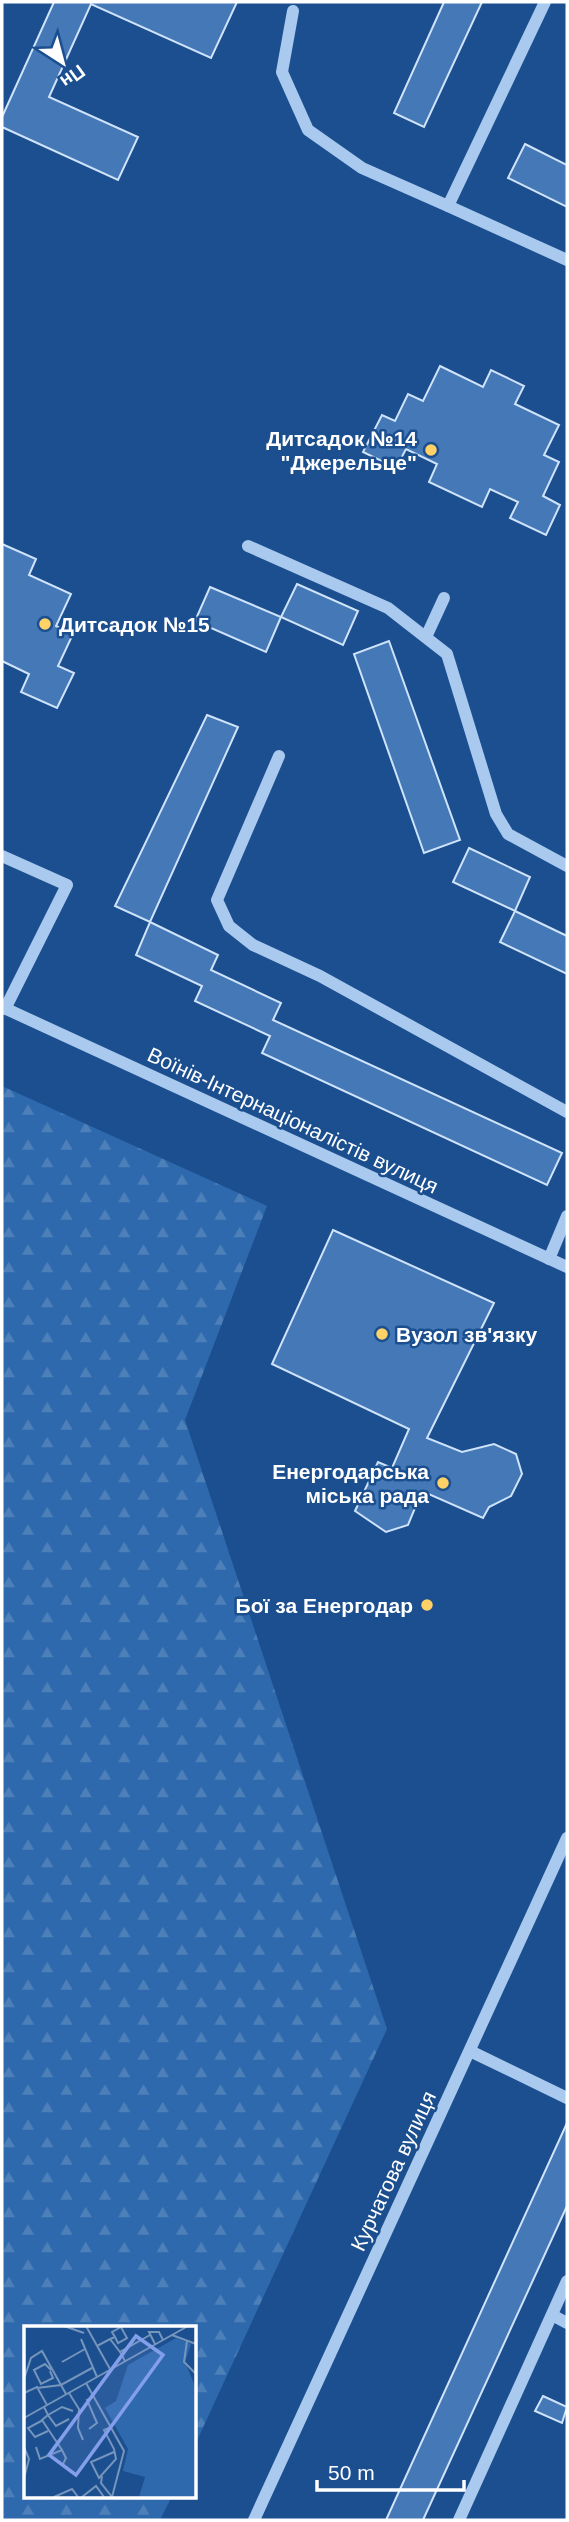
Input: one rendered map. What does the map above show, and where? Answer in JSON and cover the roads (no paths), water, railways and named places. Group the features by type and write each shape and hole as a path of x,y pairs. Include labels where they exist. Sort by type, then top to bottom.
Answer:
{"street":[{"path":"448,206 545,2"},
{"path":"293,11 282,72 308,130 362,168 567,260"},
{"path":"248,545 388,608 447,654 496,814 508,834 567,866"},
{"path":"426,637 444,598"},
{"path":"279,757 217,900 229,926 253,945 320,976 567,1112"},
{"path":"2,856 67,885 4,1008"},
{"name":"Воїнів-Інтернаціоналістів вулиця","path":"4,1008 567,1267"},
{"path":"549,1259 567,1216"},
{"name":"Курчатова вулиця","path":"254,2520 567,1838"},
{"path":"470,2051 567,2098"},
{"path":"459,2520 567,2281"},
{"path":"552,2315 567,2323"}],"place":[{"name":"Дитсадок №14 \"Джерельце\"","path":"431,450"},
{"name":"Дитсадок №15","path":"45,624"},
{"name":"Вузол зв'язку","path":"382,1334"},
{"name":"Енергодарська міська рада","path":"443,1483"},
{"name":"Бої за Енергодар","path":"427,1605"}]}
